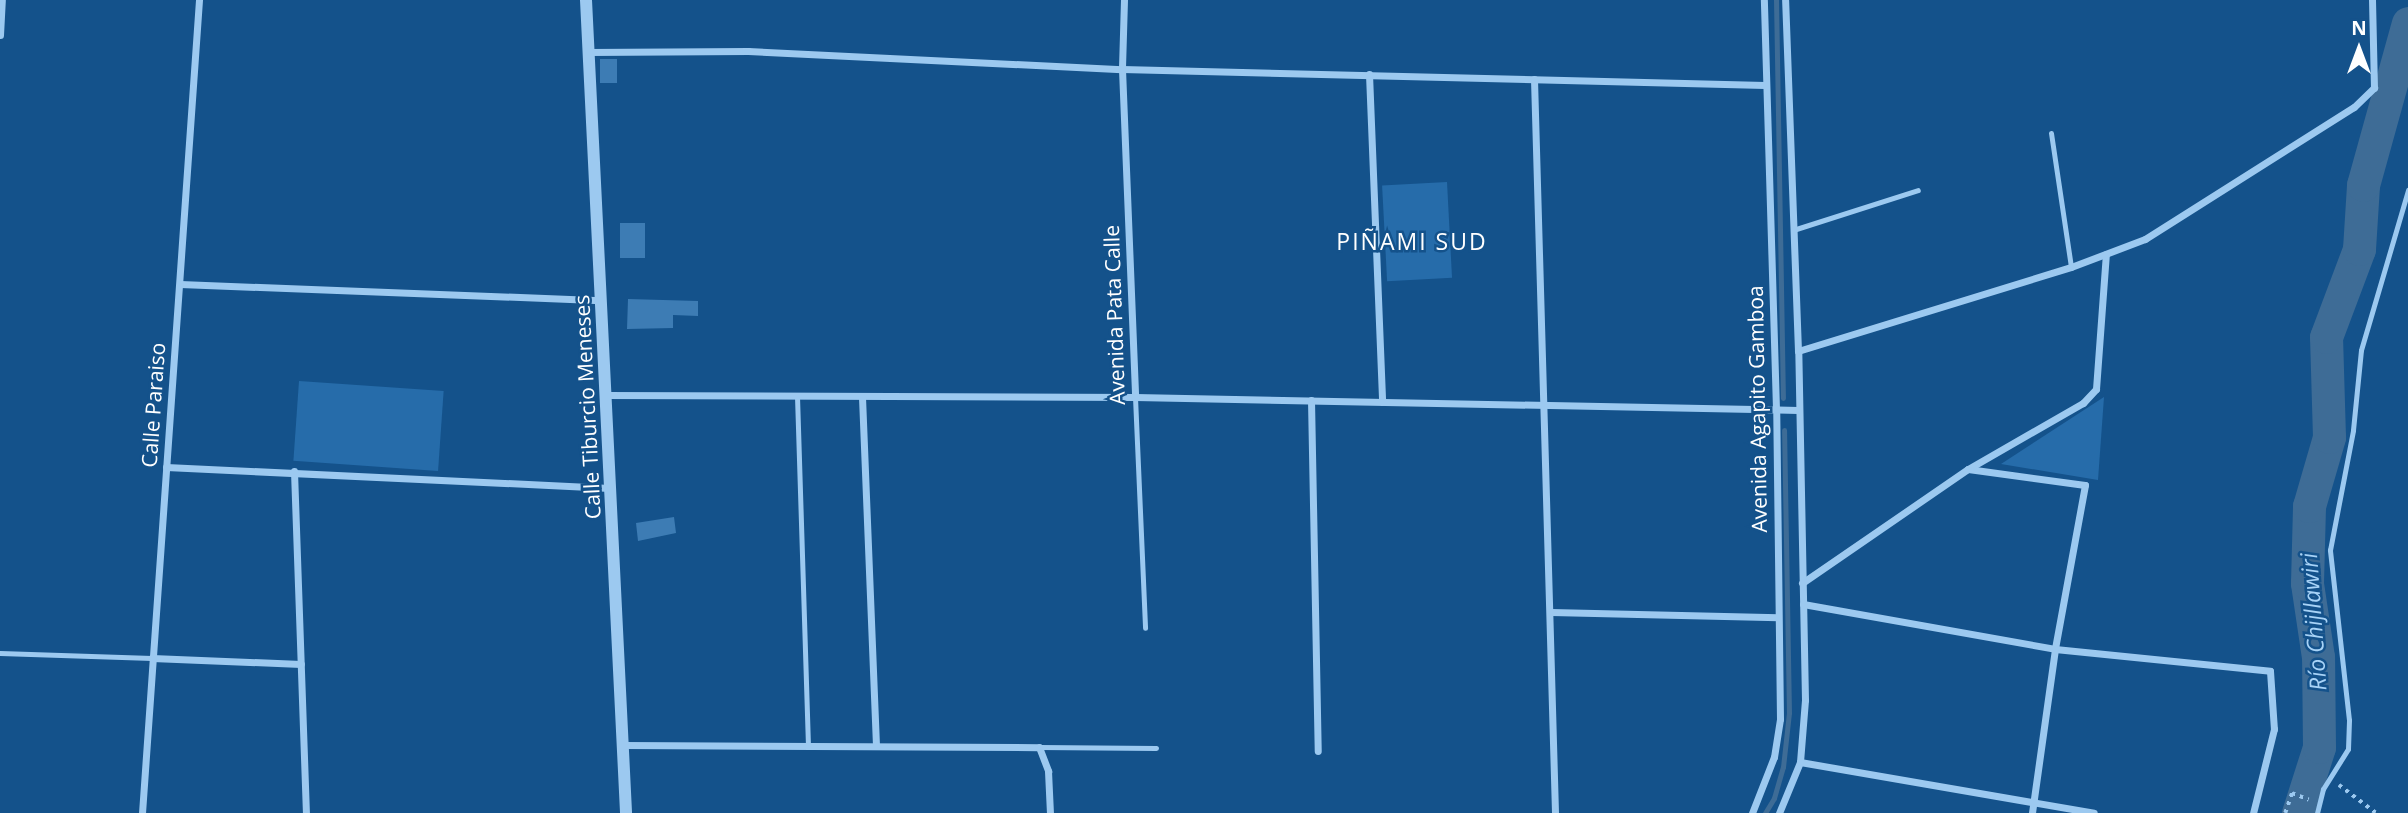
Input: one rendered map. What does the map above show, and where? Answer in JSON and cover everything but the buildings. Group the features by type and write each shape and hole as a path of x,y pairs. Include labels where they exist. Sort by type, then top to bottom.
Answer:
{"street":[{"path":"0,35 2,0"},
{"name":"Calle Paraiso","path":"142,813 199,0"},
{"name":"Calle Tiburcio Meneses","path":"586,0 626,813"},
{"name":"Avenida Pata Calle","path":"1124,0 1122,69 1135,397"},
{"name":"Avenida Agapito Gamboa","path":"1752,813 1774,757 1780,719 1776,409 1764,0"},
{"name":"Avenida Agapito Gamboa","path":"1779,813 1800,762 1805,700 1785,0"},
{"path":"1797,351 2071,267 2145,239 2354,107 2374,88 2372,0"},
{"path":"588,52 748,51 1122,69 1765,85"},
{"path":"1369,74 1382,402"},
{"path":"1534,79 1552,612 1555,813"},
{"path":"1802,583 1968,469 2083,403 2096,389 2106,254"},
{"path":"180,284 601,300"},
{"path":"605,395 1135,397 1798,410"},
{"path":"862,397 876,746"},
{"path":"1311,400 1318,751"},
{"path":"166,467 610,488"},
{"path":"1968,469 2085,485 2055,649 2032,813"},
{"path":"294,471 306,813"},
{"path":"1803,604 2055,649 2270,671 2274,729 2253,813"},
{"path":"1552,612 1778,617"},
{"path":"152,658 301,664"},
{"path":"623,745 1039,747 1048,771 1050,813"},
{"path":"1800,762 2094,813"}],"lane":[{"path":"2051,133 2071,267"},
{"path":"1793,230 1918,190"},
{"path":"2317,813 2323,789 2332,779 2348,749 2349,720 2330,550 2353,430 2361,350 2408,190"},
{"path":"797,396 808,746"},
{"name":"Avenida Pata Calle","path":"1135,397 1145,628"},
{"path":"0,653 152,658"},
{"path":"1039,747 1156,748"}],"path":[{"path":"2332,779 2376,813"},
{"path":"2285,813 2292,793 2318,803"}],"shaded area":[{"path":"1447,182 1452,278 1387,281 1382,185"},
{"path":"299,381 444,391 438,471 293,461"},
{"path":"2104,397 2098,480 2001,464"}],"waterway":[{"path":"1776,0 1783,398"},
{"name":"Río Chijllawiri","path":"2298,813 2319,747 2318,657 2307,583 2309,506 2329,437 2326,337 2359,249 2363,185 2408,23"},
{"path":"1765,813 1774,798 1783,767 1789,713 1784,430"}],"district":[{"name":"PIÑAMI SUD","path":"1412,241"}]}
